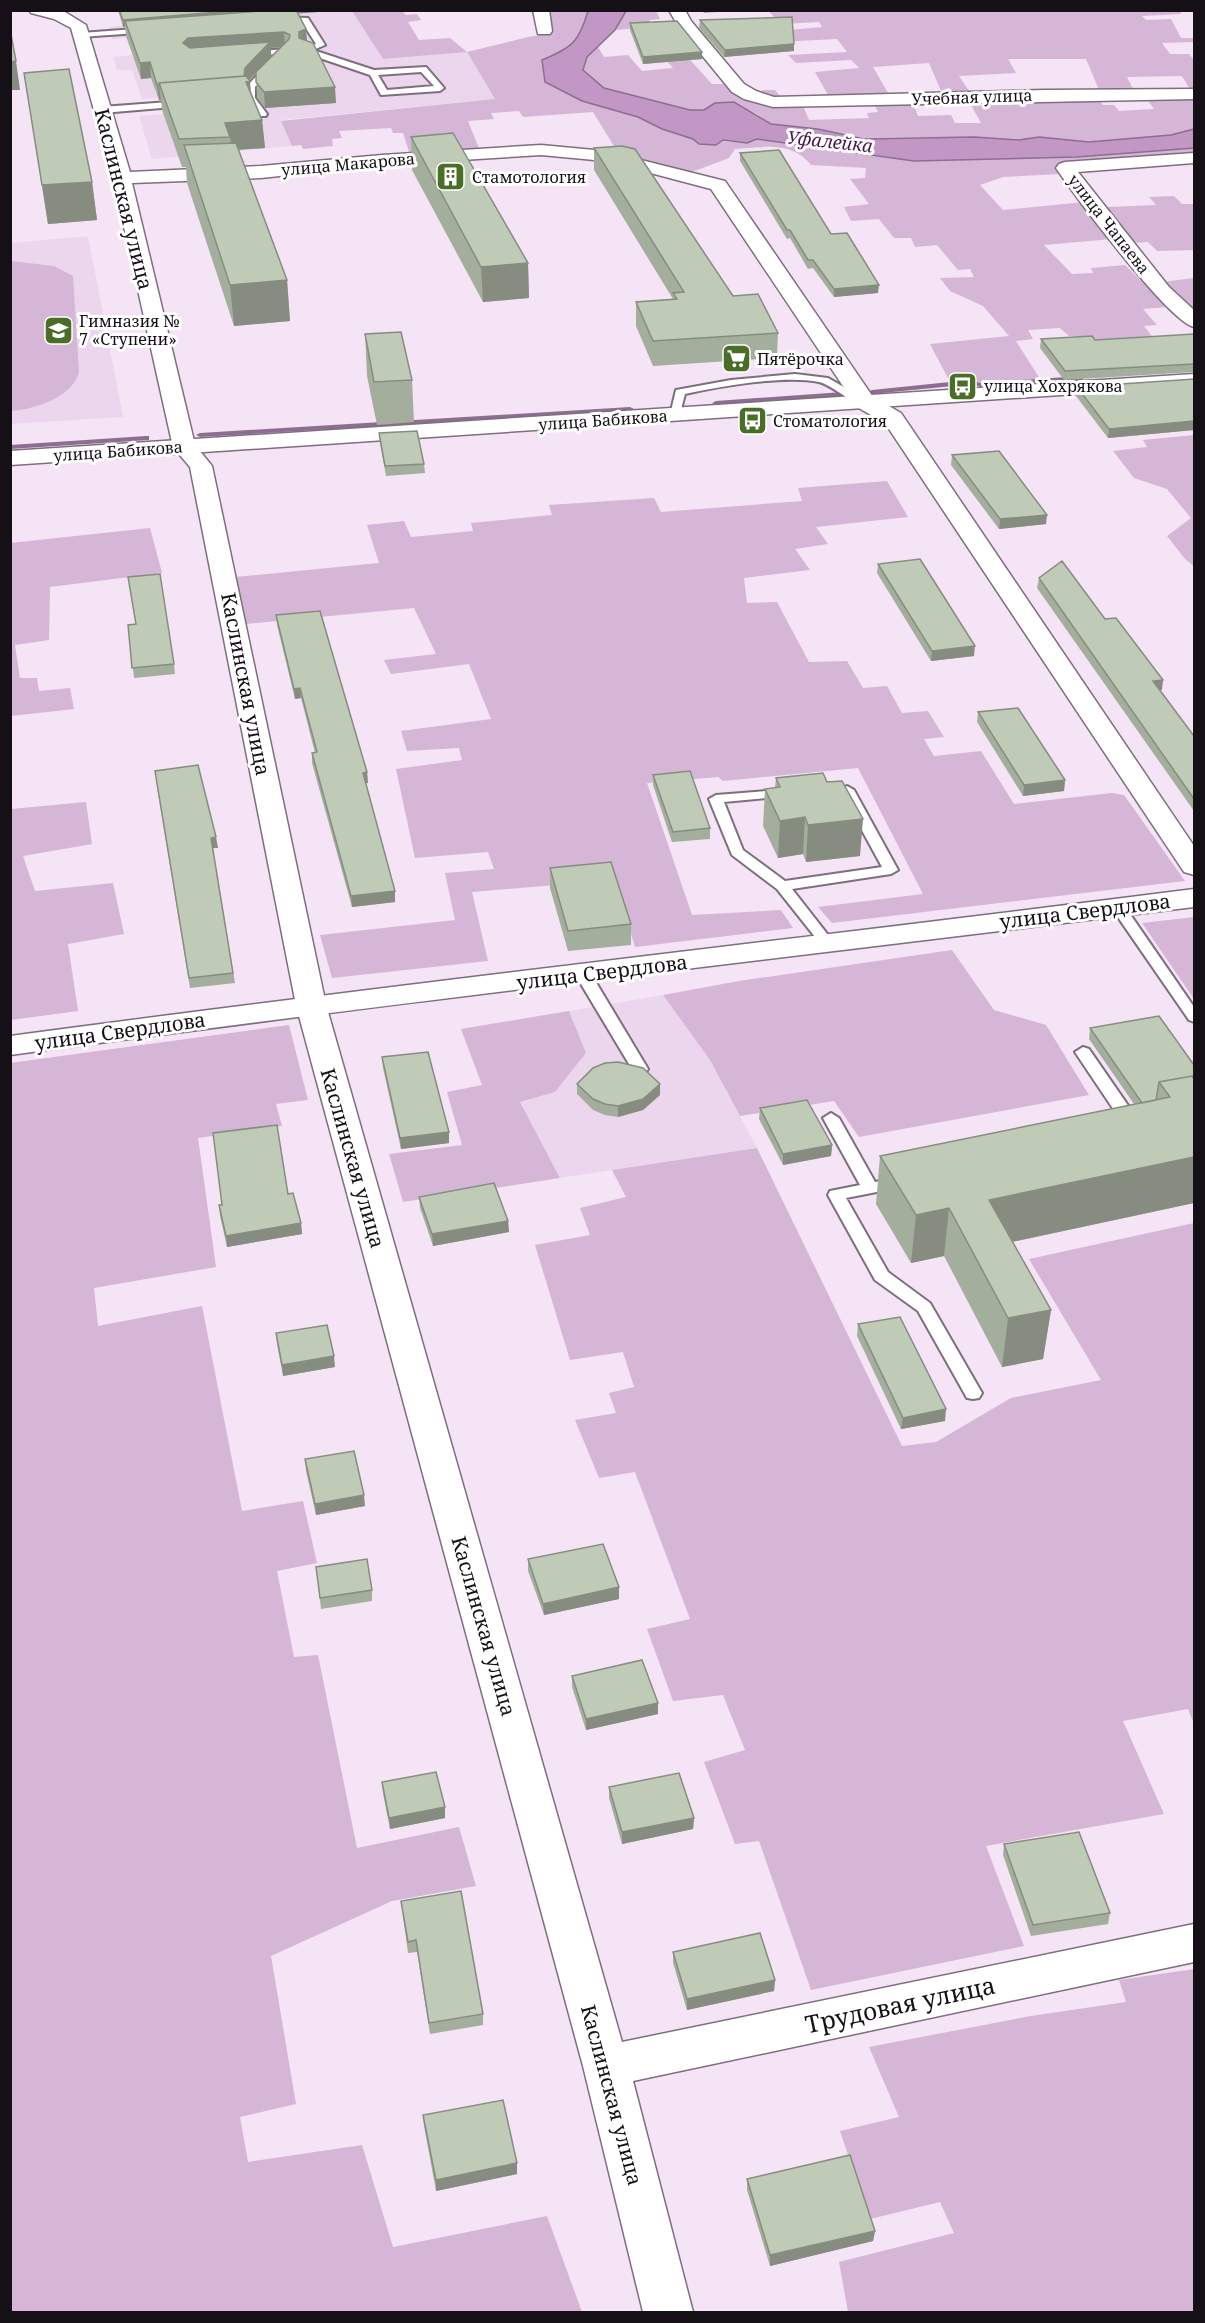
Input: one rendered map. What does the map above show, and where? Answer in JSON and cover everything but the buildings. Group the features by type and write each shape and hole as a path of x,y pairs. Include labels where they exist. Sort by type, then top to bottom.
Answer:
{"street":[{"path":"37,10 60,13 78,25 81,35"},
{"path":"541,10 544,31"},
{"name":"Учебная улица","path":"677,10 684,23 738,88 750,95 773,102 1045,95 1194,94"},
{"name":"Каслинская улица","path":"81,35 122,178 184,447 201,466 311,1005 606,2066 668,2313"},
{"name":"улица Макарова","path":"122,178 261,172 382,160 541,150 605,156 718,185 865,402"},
{"name":"улица Чапаева","path":"1194,158 1065,168 1162,291 1194,321"},
{"name":"улица Бабикова","path":"10,458 1194,380"},
{"path":"865,402 892,418 1194,866"},
{"name":"улица Свердлова","path":"10,1046 311,1005 583,974 1194,897"},
{"name":"Трудовая улица","path":"606,2066 1194,1943"}],"lane":[{"path":"238,55 305,50 321,45 305,20 272,20"},
{"path":"81,35 157,29"},
{"path":"305,50 373,73 423,69 440,88 384,93 373,73"},
{"path":"263,114 251,98 251,87 285,51"},
{"path":"229,100 251,98"},
{"path":"102,110 195,103"},
{"path":"782,886 891,870 845,787 834,788"},
{"path":"798,791 716,799 737,852 782,886 828,944"},
{"path":"1118,907 1194,1017"},
{"path":"583,974 640,1069"},
{"path":"1083,1052 1128,1131 1153,1121"},
{"path":"831,1118 870,1188"},
{"path":"916,1179 836,1195 881,1276 924,1307 973,1393"}],"shaded area":[{"path":"588,10 573,42 543,60 582,101 638,117 662,129 693,139 747,143 757,139 914,161 1077,157 1194,148 1194,155 1055,166 1061,174 1003,177 980,185 1003,210 1085,202 1112,239 1044,245 1072,274 1093,273 1091,268 1125,265 1167,307 1143,309 1157,325 1144,326 1154,339 1117,374 1090,336 1069,336 1060,328 1028,330 1033,339 1016,341 1040,379 981,383 968,379 949,380 930,344 1009,336 983,306 950,291 940,278 974,277 970,269 958,270 937,245 915,247 911,238 894,238 879,219 851,221 844,207 869,204 850,179 865,178 866,168 811,165 795,152 766,147 735,149 729,158 689,173 620,156 593,112 523,117 519,111 491,113 494,119 468,121 480,151 410,155 403,133 393,133 391,128 339,131 342,138 332,139 333,146 303,149 301,145 292,146 281,121 495,99 467,52 551,33 548,11"},
{"path":"121,11 352,11 383,59 467,52 495,99 281,120 292,146 152,159 139,116 163,114 160,98 142,99 132,70 117,70 114,57 133,55 127,38 112,39 109,27 126,25"},
{"path":"352,11 402,11 406,15 417,14 421,20 408,22 419,40 450,38 467,52 383,59"},
{"path":"626,11 656,11 660,19 649,20 654,27 615,30"},
{"path":"768,11 1180,11 1181,14 1142,16 1146,20 1171,19 1181,38 1194,38 1194,42 1162,43 1170,54 1189,54 1194,60 1194,91 1191,91 1182,76 1127,77 1134,91 1099,90 1086,59 1008,59 1016,73 959,76 971,94 914,96 912,92 941,91 929,63 873,67 888,93 897,93 898,96 765,98 762,90 775,90 781,97 828,95 815,72 859,68 851,60 796,63 788,55 847,52 837,39 776,42 766,32 822,27 819,22 782,24"},
{"path":"598,47 604,57 628,55 642,71 673,68 659,53 682,51 712,84 727,84 803,106 809,120 869,118 867,113 878,112 874,104 913,104 918,116 951,115 955,123 981,123 970,103 1099,100 1103,105 1114,105 1119,111 1154,109 1146,98 1194,98 1194,129 1171,135 1089,142 1039,137 1019,140 974,137 862,138 818,129 771,124 755,113 715,103 704,110 690,110 604,88 583,70 587,57"},
{"path":"1174,196 1182,204 1194,204 1194,250 1157,251 1148,242 1132,243 1107,207 1156,205 1149,197"},
{"name":"Гимназия № 7 «Ступени»","path":"88,236 123,417 11,424 11,243"},
{"path":"11,261 54,266 73,276 79,373 75,382 68,389 51,401 31,408 11,411"},
{"path":"1194,278 1194,312 1162,282"},
{"path":"1194,435 1194,566 1185,559 1167,536 1191,518 1167,489 1134,478 1113,451 1147,447 1143,440"},
{"path":"887,481 908,517 816,527 828,544 795,549 810,570 744,578 747,603 777,602 809,662 847,661 863,688 887,686 902,713 928,711 944,737 924,739 934,756 981,751 1014,804 1112,793 1124,795 1185,881 832,923 818,907 923,894 858,768 723,781 718,777 647,783 692,915 781,910 793,928 635,947 615,880 472,892 488,961 332,978 320,935 455,920 445,873 494,869 488,852 415,858 396,769 462,760 459,748 407,751 401,731 491,719 469,664 391,674 384,660 436,654 414,608 246,624 235,577 379,563 367,525 404,521 411,537 473,531 471,523 552,515 549,505 654,498 661,512 802,501 798,488"},
{"path":"150,528 162,573 50,587 49,640 15,645 20,678 37,678 39,691 70,688 74,709 11,716 10,543"},
{"path":"86,802 92,844 23,856 35,891 113,883 124,934 68,944 78,1011 11,1020 11,809"},
{"path":"1194,917 1194,999 1142,923"},
{"path":"952,950 994,1010 1046,1025 1089,1095 859,1137 834,1101 740,1116 710,1060 663,995 739,981"},
{"path":"663,995 710,1060 757,1148 560,1178 520,1102 555,1092 586,1053 569,1011"},
{"path":"569,1011 586,1053 555,1092 520,1102 560,1178 403,1202 389,1154 462,1145 447,1092 482,1085 461,1029"},
{"path":"289,1025 308,1100 276,1104 282,1126 198,1138 216,1267 94,1288 98,1326 202,1306 242,1511 303,1501 317,1563 277,1571 294,1657 318,1655 357,1848 459,1827 476,1886 392,1901 271,1956 296,2104 240,2117 248,2162 362,2145 393,2247 547,2216 582,2312 11,2312 10,1063"},
{"path":"757,1148 902,1446 936,1442 1011,1398 1101,1380 1029,1259 1194,1223 1194,1724 1188,1709 1123,1721 1164,1814 986,1846 1024,1946 811,1990 759,1841 735,1844 704,1762 745,1750 723,1695 673,1701 647,1629 690,1619 635,1472 599,1478 575,1420 616,1413 609,1393 634,1387 623,1352 570,1360 535,1245 590,1235 580,1208 626,1197 612,1170"},
{"path":"1194,1969 1194,2312 848,2312 839,2262 954,2233 940,2202 870,2219 840,2131 899,2117 869,2047 1031,2016 1126,2002 1119,1980"}],"water":[{"name":"Уфалейка","path":"588,11 626,11 615,30 587,57 583,70 604,88 690,110 704,110 715,103 734,102 771,124 818,129 864,139 974,137 1019,140 1039,137 1089,142 1171,135 1194,129 1194,148 1077,157 914,161 757,139 747,143 723,140 716,145 699,144 693,139 662,129 638,117 582,101 545,82 542,60 561,52 573,43"}],"waterway":[{"path":"970,383 982,385 1080,378"},
{"path":"872,392 950,384"},
{"path":"716,403 843,394"},
{"path":"200,435 630,409"},
{"path":"10,447 146,438"}],"place":[{"name":"Стамотология","path":"451,177"},
{"name":"Гимназия № 7 «Ступени»","path":"58,330"},
{"name":"Пятёрочка","path":"736,359"},
{"name":"улица Хохрякова","path":"963,386"},
{"name":"Стоматология","path":"752,421"}]}
